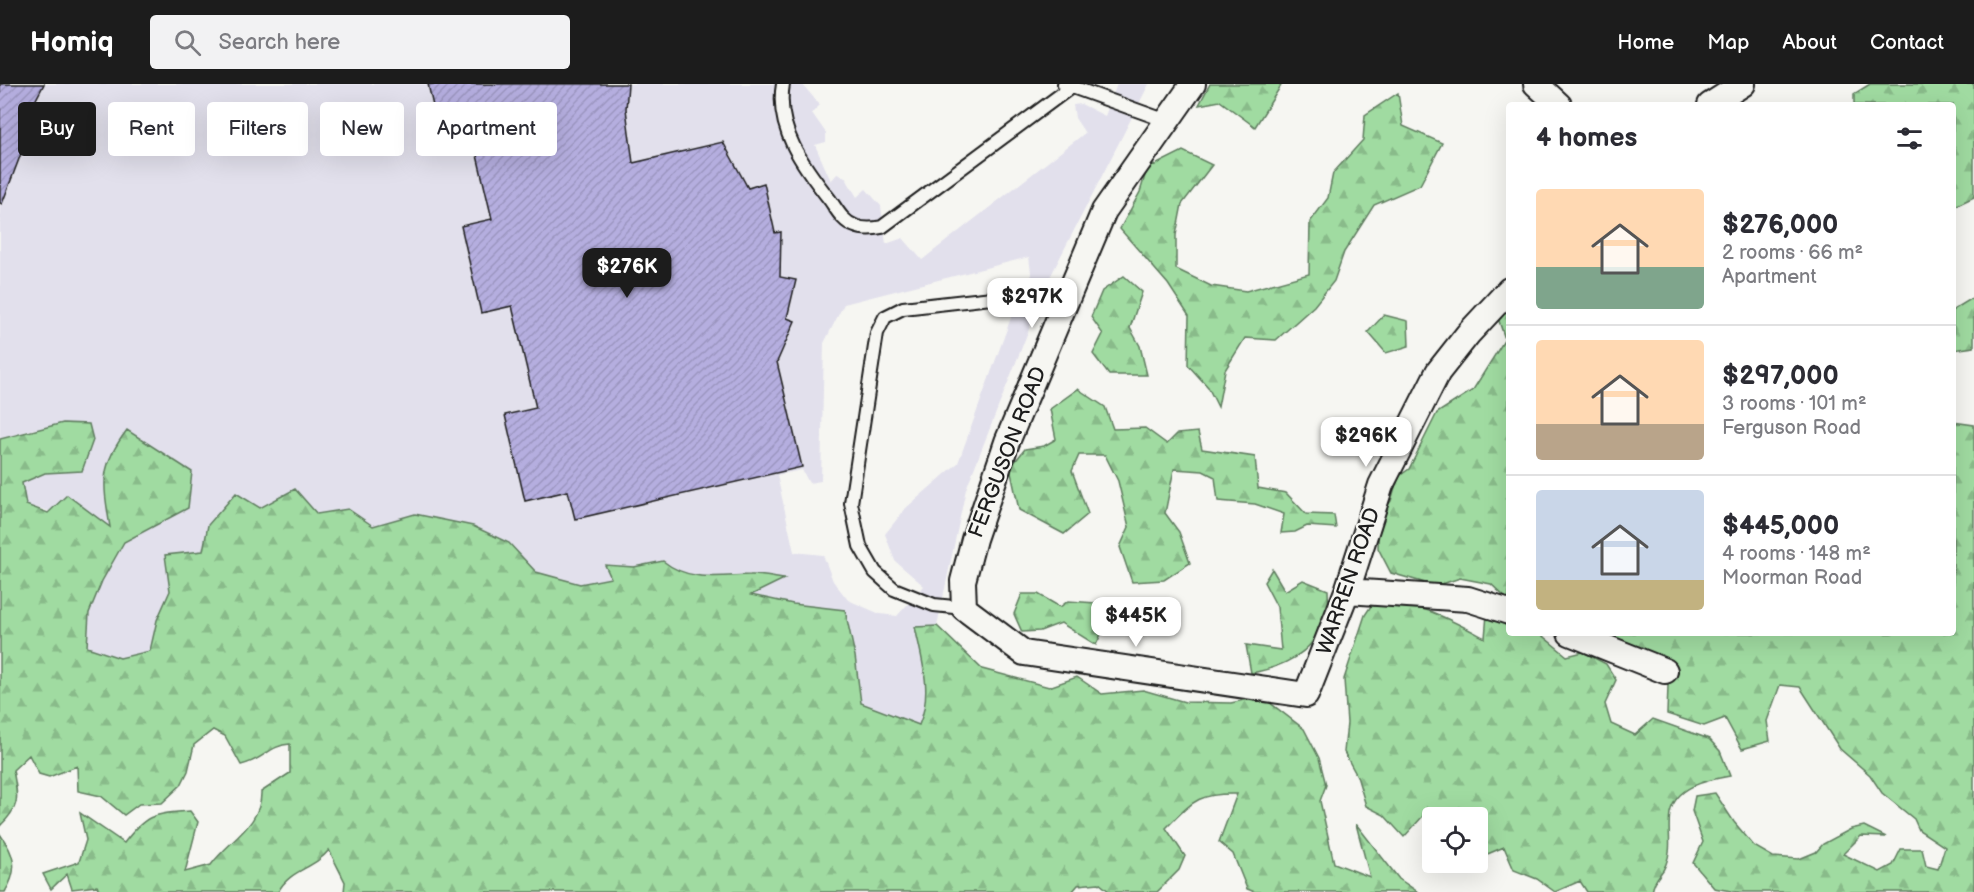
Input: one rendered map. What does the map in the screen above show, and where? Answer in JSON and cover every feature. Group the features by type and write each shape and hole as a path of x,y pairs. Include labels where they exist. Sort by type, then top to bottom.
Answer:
{"street":[{"name":"FERGUSON ROAD","path":"964,608 963,581 974,539 1007,442 1104,212 1193,84"},
{"path":"1536,84 1557,102"},
{"path":"1715,102 1743,84"},
{"name":"WARREN ROAD","path":"964,608 1024,653 1306,695 1347,591 1381,484 1438,372 1468,334 1506,293"},
{"path":"1347,591 1468,598 1506,611"},
{"path":"1578,636 1665,671"}],"lane":[{"path":"783,84 782,105 789,136 807,171 845,221 870,229 882,227 1067,85 1167,121"},
{"path":"964,608 934,605 894,589 875,572 860,546 851,503 877,333 885,317 903,308 1071,289"}],"shaded area":[{"path":"0,84 802,84 820,105 812,113 826,133 826,142 815,145 831,181 837,174 845,177 857,197 866,189 881,206 886,244 903,238 922,260 1085,133 1075,118 1073,105 1081,104 1105,116 1117,84 1149,84 1048,281 966,489 937,626 915,628 924,667 927,702 919,725 861,703 855,656 793,604 750,594 782,580 753,574 709,578 675,571 663,561 634,567 606,566 611,578 580,584 536,572 509,543 415,514 373,526 348,509 317,514 260,508 208,525 203,551 166,555 170,591 157,620 150,651 120,658 87,647 89,613 102,581 124,542 188,508 192,472 168,459 110,527 26,505 22,483 45,473 82,471 35,429 0,439","holes":["1029,257 1036,311 1024,303 1012,315 958,463 906,508 885,534 895,561 924,586 897,616 880,614 848,600 833,581 823,555 794,552 777,475 802,470 809,483 821,481 824,343 844,304"]}],"green space":[{"path":"1210,84 1282,84 1255,127 1220,101 1199,105"},
{"path":"1870,84 1974,84 1974,197 1956,206 1956,102 1854,102 1854,94"},
{"path":"1398,93 1403,126 1442,143 1420,185 1374,205 1344,252 1334,281 1314,306 1276,340 1245,338 1225,370 1218,407 1208,387 1188,365 1189,316 1168,284 1120,229 1140,192 1147,169 1183,151 1212,165 1182,204 1176,235 1176,269 1211,286 1246,291 1309,274 1310,222 1328,198 1333,173 1363,140 1365,115"},
{"path":"1124,276 1142,292 1130,328 1140,346 1147,375 1109,375 1093,354 1103,334 1091,317 1102,291"},
{"path":"1490,294 1506,299 1506,598 1491,584 1460,578 1436,586 1391,573 1378,548 1379,516 1391,501 1398,477 1409,469 1437,413 1473,390 1505,339"},
{"path":"1974,297 1974,347 1956,350 1956,308"},
{"path":"1384,315 1408,321 1409,346 1386,353 1368,332"},
{"path":"1078,389 1105,407 1113,429 1145,428 1167,444 1177,434 1198,432 1202,449 1255,457 1258,488 1286,493 1306,514 1334,515 1336,528 1307,526 1295,532 1281,533 1284,514 1255,504 1218,501 1215,477 1203,471 1174,469 1165,513 1179,532 1190,563 1164,580 1132,582 1120,547 1129,527 1118,481 1105,455 1079,455 1072,471 1088,514 1064,534 1019,510 1010,468 1025,449 1044,446 1056,439 1050,409"},
{"path":"1956,422 1974,425 1974,892 1737,892 1714,888 1693,863 1703,842 1692,811 1695,796 1715,793 1734,822 1754,846 1773,857 1799,859 1816,852 1823,844 1851,829 1864,826 1886,837 1861,836 1843,854 1880,872 1893,865 1901,849 1922,849 1926,866 1938,869 1945,847 1919,830 1914,819 1882,793 1870,775 1840,749 1800,687 1780,685 1767,721 1770,741 1742,749 1725,718 1704,726 1667,714 1668,686 1663,663 1597,636 1956,636"},
{"path":"63,423 89,424 93,440 82,471 45,473 22,483 26,505 48,513 67,495 110,527 105,476 107,465 127,430 192,472 188,508 124,542 102,581 89,613 87,647 120,658 150,651 157,620 170,591 165,555 203,551 208,525 236,493 260,508 295,489 317,514 348,509 373,526 415,514 473,526 509,543 536,572 580,584 611,578 605,565 634,567 663,561 673,568 694,575 715,577 754,575 784,579 751,595 793,604 845,610 855,656 861,703 919,725 926,689 915,627 937,626 982,669 1049,687 1077,677 1102,694 1143,690 1185,702 1231,703 1261,696 1304,729 1319,758 1326,785 1320,801 1334,863 1370,877 1356,824 1399,879 1418,892 1255,892 1247,889 1233,854 1219,842 1237,794 1213,795 1197,800 1166,828 1185,856 1179,870 1157,892 1110,892 1099,883 1078,885 1072,892 344,892 345,882 329,850 316,862 295,874 283,884 278,892 100,892 97,886 72,889 67,874 51,889 43,874 79,862 86,840 80,813 124,843 145,820 168,813 190,811 198,822 185,872 211,865 250,823 260,804 261,792 290,773 290,744 277,747 241,765 225,736 213,730 194,745 188,771 181,785 162,803 139,804 124,815 101,796 78,791 77,766 49,777 39,774 29,755 13,770 17,795 15,807 0,826 0,439"},
{"path":"1272,569 1285,591 1303,580 1328,590 1328,615 1314,640 1297,656 1275,667 1251,673 1246,645 1281,650 1277,607 1264,582"},
{"path":"1022,594 1038,594 1060,607 1068,601 1096,603 1105,626 1096,645 1061,623 1040,631 1022,632 1014,614"},
{"path":"1375,600 1419,607 1485,638 1487,614 1506,625 1506,636 1543,636 1567,656 1583,652 1606,664 1616,680 1605,704 1611,724 1635,735 1653,719 1709,739 1720,751 1730,776 1702,782 1686,790 1673,804 1669,819 1668,858 1652,892 1587,892 1580,881 1555,892 1537,879 1514,870 1504,847 1488,854 1488,807 1422,807 1422,817 1404,837 1384,815 1366,806 1357,776 1344,752 1347,723 1344,679 1365,615"},
{"path":"0,834 12,856 14,869 5,892 0,892"}],"building":[{"path":"0,84 44,84 35,102 18,102 18,156 20,156 2,204 0,203"},
{"path":"428,84 628,84 626,109 633,163 723,142 748,188 764,183 775,233 781,232 780,277 796,280 787,318 795,321 777,362 802,467 575,519 568,491 525,501 505,415 536,408 512,306 481,313 461,226 492,219 477,156 557,156 557,102 432,102"}]}
